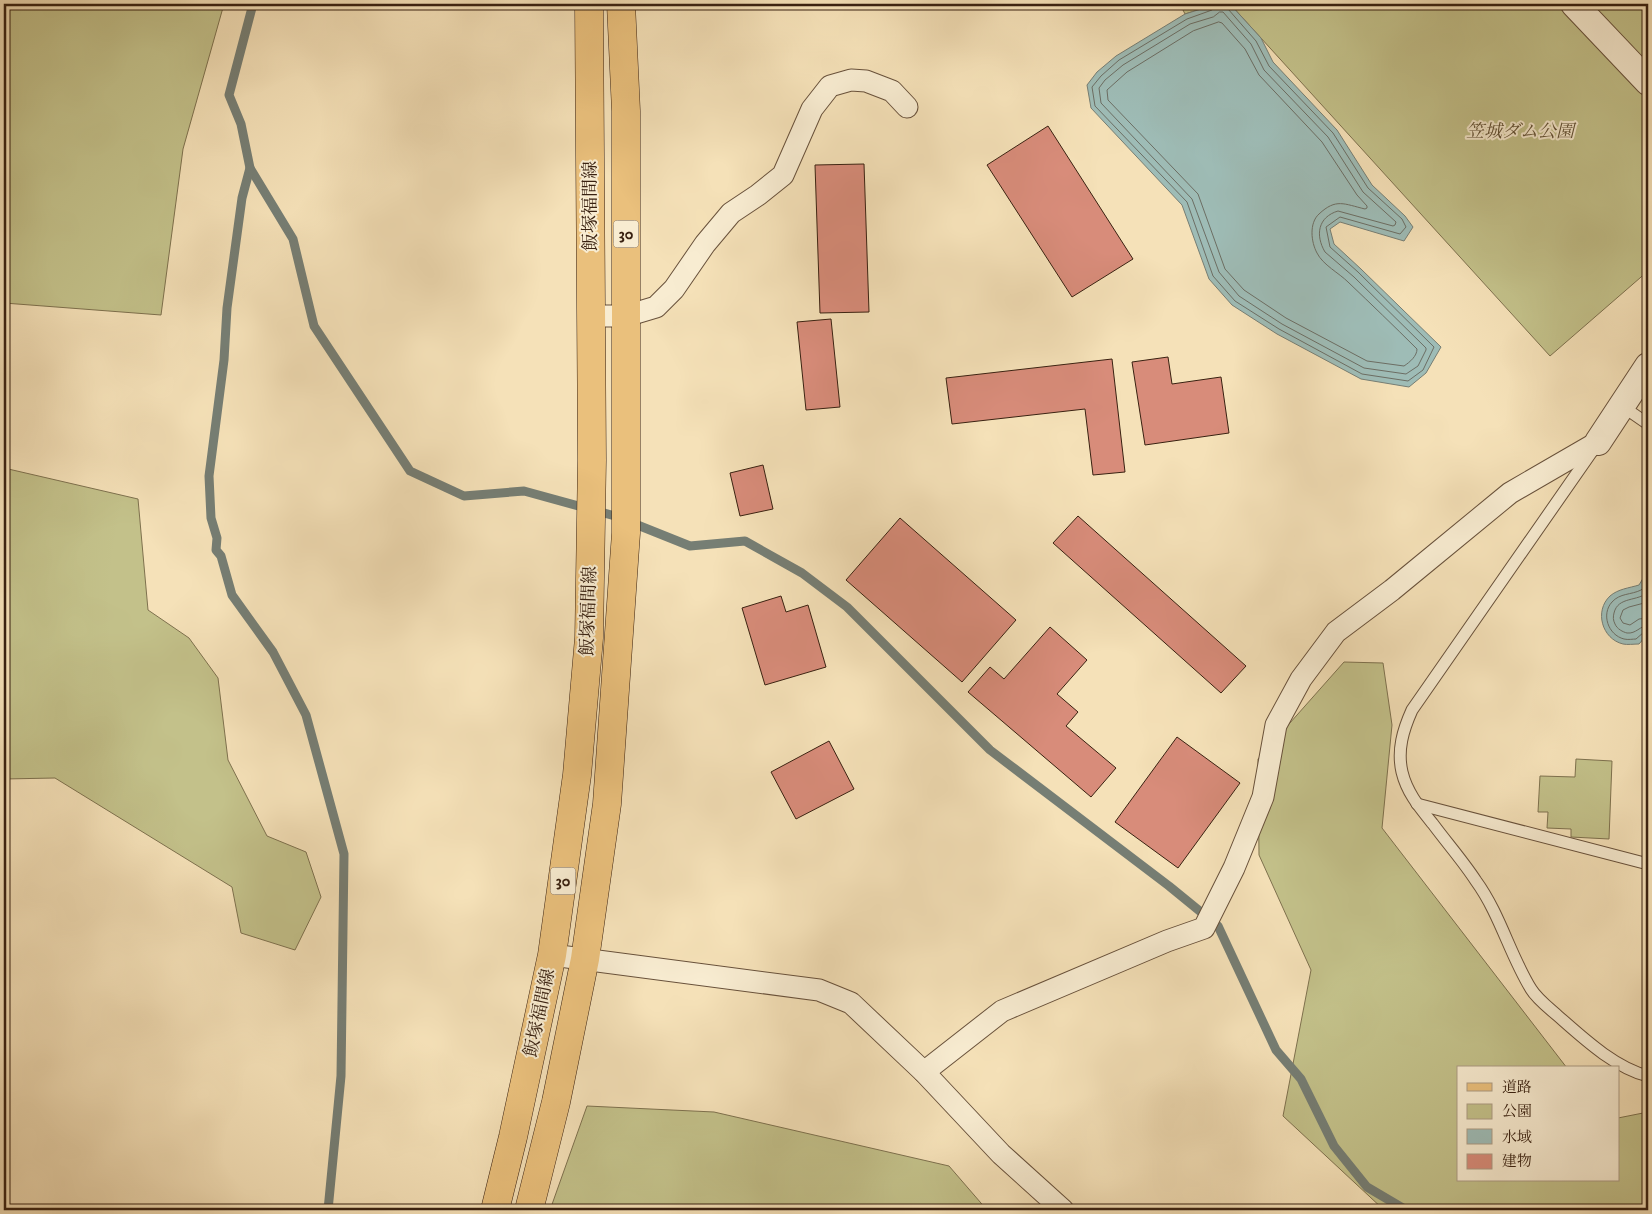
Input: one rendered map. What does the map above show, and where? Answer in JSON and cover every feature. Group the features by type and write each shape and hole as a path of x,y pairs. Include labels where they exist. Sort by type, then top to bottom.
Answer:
{"main road":[{"name":"飯塚福間線","path":"495,1210 513,1137 552,955 577,775 589,638 592,460 590,4"},
{"name":"飯塚福間線","path":"529,1210 556,1102 584,959 607,804 626,533 626,111 621,4"}],"street":[{"path":"1574,4 1648,82"},
{"path":"592,316 626,316 656,307 674,289 705,244 731,213 783,174 812,109 830,86 851,80 866,82 892,91 907,107"},
{"path":"924,1072 1002,1011 1168,941 1204,928 1234,868 1263,797 1276,725 1301,679 1336,632 1392,590 1510,492 1598,442 1648,366"},
{"path":"552,955 819,990 851,1003 924,1072 1001,1154 1062,1210"}],"lane":[{"path":"1622,406 1648,424"},
{"path":"1598,442 1412,710 1403,729 1400,752 1402,772 1411,796 1492,906 1532,991 1582,1037 1639,1074 1648,1076"},
{"path":"1417,804 1648,864"}],"green space":[{"path":"4,4 224,4 183,149 161,315 4,303"},
{"path":"1180,4 1217,4 1185,14"},
{"name":"笠城ダム公園","path":"1230,4 1648,4 1648,271 1550,356"},
{"path":"4,468 138,499 148,610 189,638 218,678 228,760 267,836 306,852 321,897 295,950 241,933 232,887 55,778 4,779"},
{"path":"1344,662 1383,663 1392,725 1382,828 1565,1066 1457,1066 1457,1182 1620,1182 1620,1118 1648,1112 1648,1210 1384,1210 1283,1116 1311,970 1259,855 1258,759"},
{"path":"1576,759 1612,761 1609,839 1571,837 1571,829 1547,828 1548,812 1538,812 1540,776 1575,777"},
{"path":"587,1106 714,1112 949,1166 987,1210 550,1210"}],"water":[{"path":"1217,4 1230,4 1261,38 1273,62 1337,130 1372,185 1405,216 1413,227 1404,241 1340,222 1330,229 1334,244 1441,347 1426,373 1409,387 1361,379 1277,334 1232,305 1209,279 1182,205 1091,108 1087,85 1097,72 1116,56 1185,14"},
{"path":"1648,570 1648,630 1646,636 1639,644 1623,644 1616,641 1605,631 1602,609 1605,602 1616,592 1639,585"}],"building":[{"path":"1048,126 1133,259 1072,297 987,165"},
{"path":"864,164 869,312 820,313 815,165"},
{"path":"831,319 840,407 806,410 797,322"},
{"path":"1168,357 1172,384 1221,377 1229,433 1145,445 1132,362"},
{"path":"1112,359 1125,472 1093,475 1085,409 952,424 946,378"},
{"path":"763,465 773,509 740,516 730,473"},
{"path":"1078,516 1246,666 1221,693 1053,543"},
{"path":"900,518 1016,620 962,682 846,580"},
{"path":"781,596 786,612 808,605 826,667 765,685 742,608"},
{"path":"1050,627 1087,660 1057,694 1078,712 1066,726 1116,768 1091,797 968,692 990,667 1004,679"},
{"path":"1177,737 1240,783 1178,868 1115,822"},
{"path":"829,741 854,789 796,819 771,772"}],"waterway":[{"path":"253,4 229,95 241,124 250,168 293,239 314,326 410,471 464,496 524,491 615,516 690,546 745,541 802,573 847,607 990,750 1169,886 1218,926 1276,1050 1301,1079 1334,1146 1367,1187 1406,1210"},
{"path":"250,168 242,198 227,308 224,360 209,476 211,518 217,538 216,550 221,556 232,595 273,652 306,715 344,854 341,1076 328,1210"}]}
